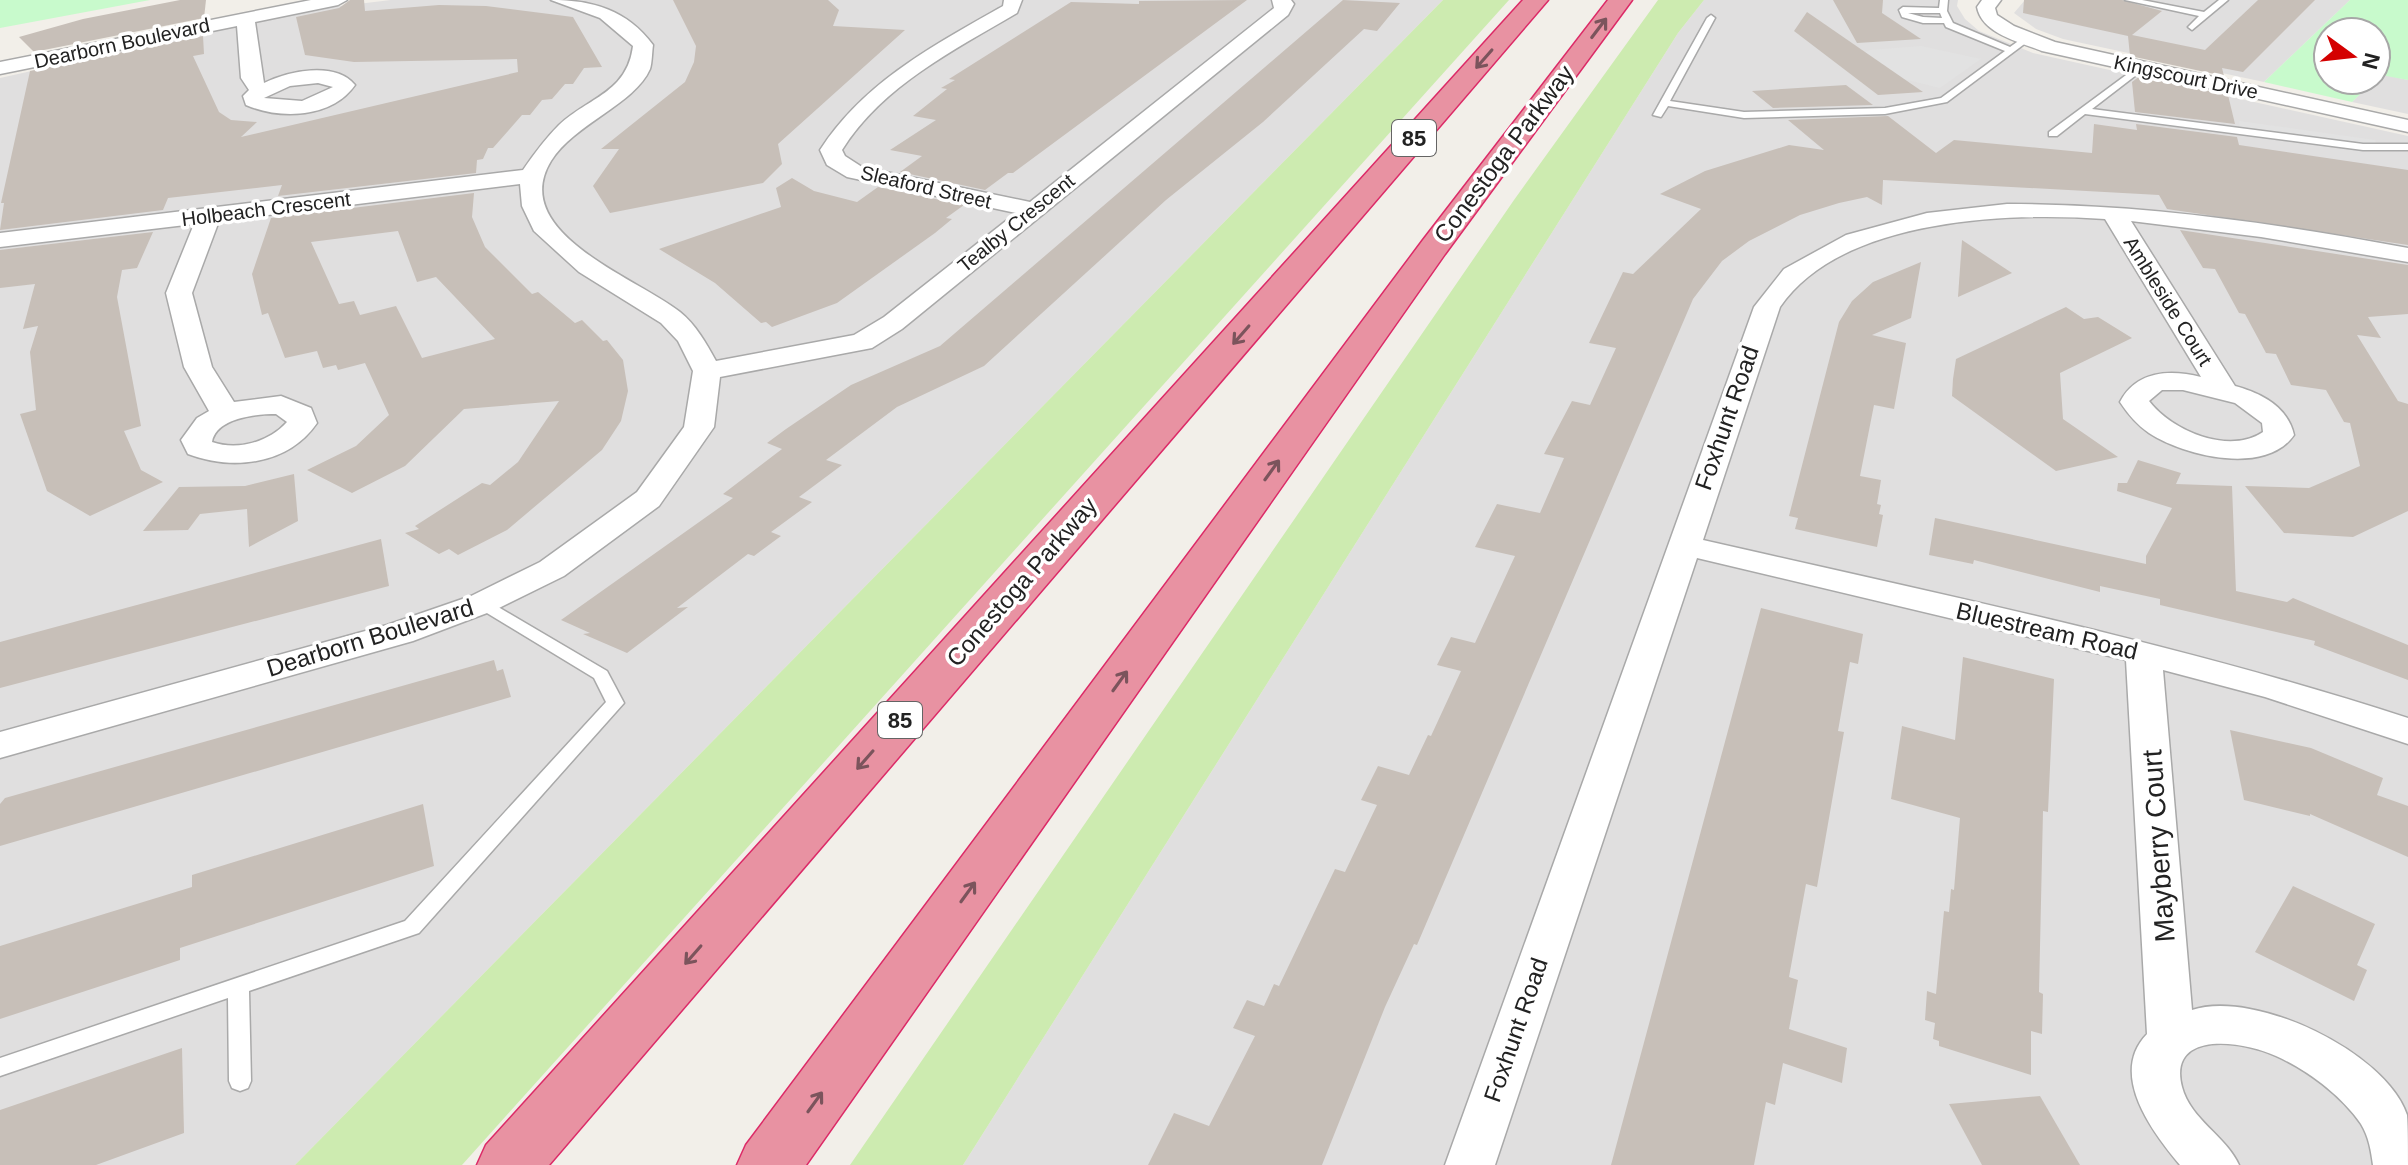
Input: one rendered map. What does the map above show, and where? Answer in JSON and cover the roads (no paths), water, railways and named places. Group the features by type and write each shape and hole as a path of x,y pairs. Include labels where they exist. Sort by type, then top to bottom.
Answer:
{"highway":[{"name":"Conestoga Parkway","path":"509,1165 1536,0"},
{"name":"Conestoga Parkway","path":"769,1165 1424,260 1620,0"}],"street":[{"name":"Dearborn Boulevard","path":"0,68 338,0"},
{"path":"560,0 569,0 603,12 631,29 643,45 640,69 617,94 568,128 545,153 531,176 534,206 543,226 588,267 670,317 690,338 707,371"},
{"name":"Sleaford Street","path":"1013,0 1011,9 906,70 839,134 831,150 835,160 855,172 1031,209"},
{"name":"Tealby Crescent","path":"707,371 862,342 893,323 1031,209 1282,11 1285,4 1281,0"},
{"name":"Kingscourt Drive","path":"1992,0 1986,7 1988,17 2019,45 2141,67 2408,126"},
{"path":"245,17 251,78 259,90"},
{"name":"Holbeach Crescent","path":"0,240 531,176"},
{"name":"Foxhunt Road","path":"1470,1165 1682,545 1767,307 1790,275 1832,249 1874,232 1919,221 2004,212 2114,214 2220,225 2408,255"},
{"name":"Ambleside Court","path":"2114,214 2222,388"},
{"path":"209,216 179,293 198,367 226,414"},
{"name":"Dearborn Boulevard","path":"0,745 400,633 483,603 552,569 648,499 699,427 707,371"},
{"name":"Bluestream Road","path":"1682,545 2144,653 2277,688 2408,731"},
{"name":"Mayberry Court","path":"2144,653 2171,1038 2156,1059 2155,1086 2163,1107 2185,1140 2214,1165"},
{"path":"2171,1038 2202,1026 2238,1026 2277,1035 2333,1065 2366,1094 2387,1122 2398,1154 2398,1165"}],"lane":[{"path":"1944,0 1943,11 1948,21"},
{"path":"2129,0 2205,15"},
{"path":"2192,27 2224,0"},
{"path":"1943,11 1903,10 1905,15 1923,20 1948,21 1978,40 2019,45"},
{"path":"1658,115 1711,18"},
{"path":"1664,103 1744,115 1885,111 1944,100 2019,45"},
{"path":"2053,134 2141,67"},
{"path":"2085,111 2363,147 2408,147"},
{"path":"0,1067 412,927 615,703 601,675 483,603"},
{"path":"238,986 240,1081"}]}
